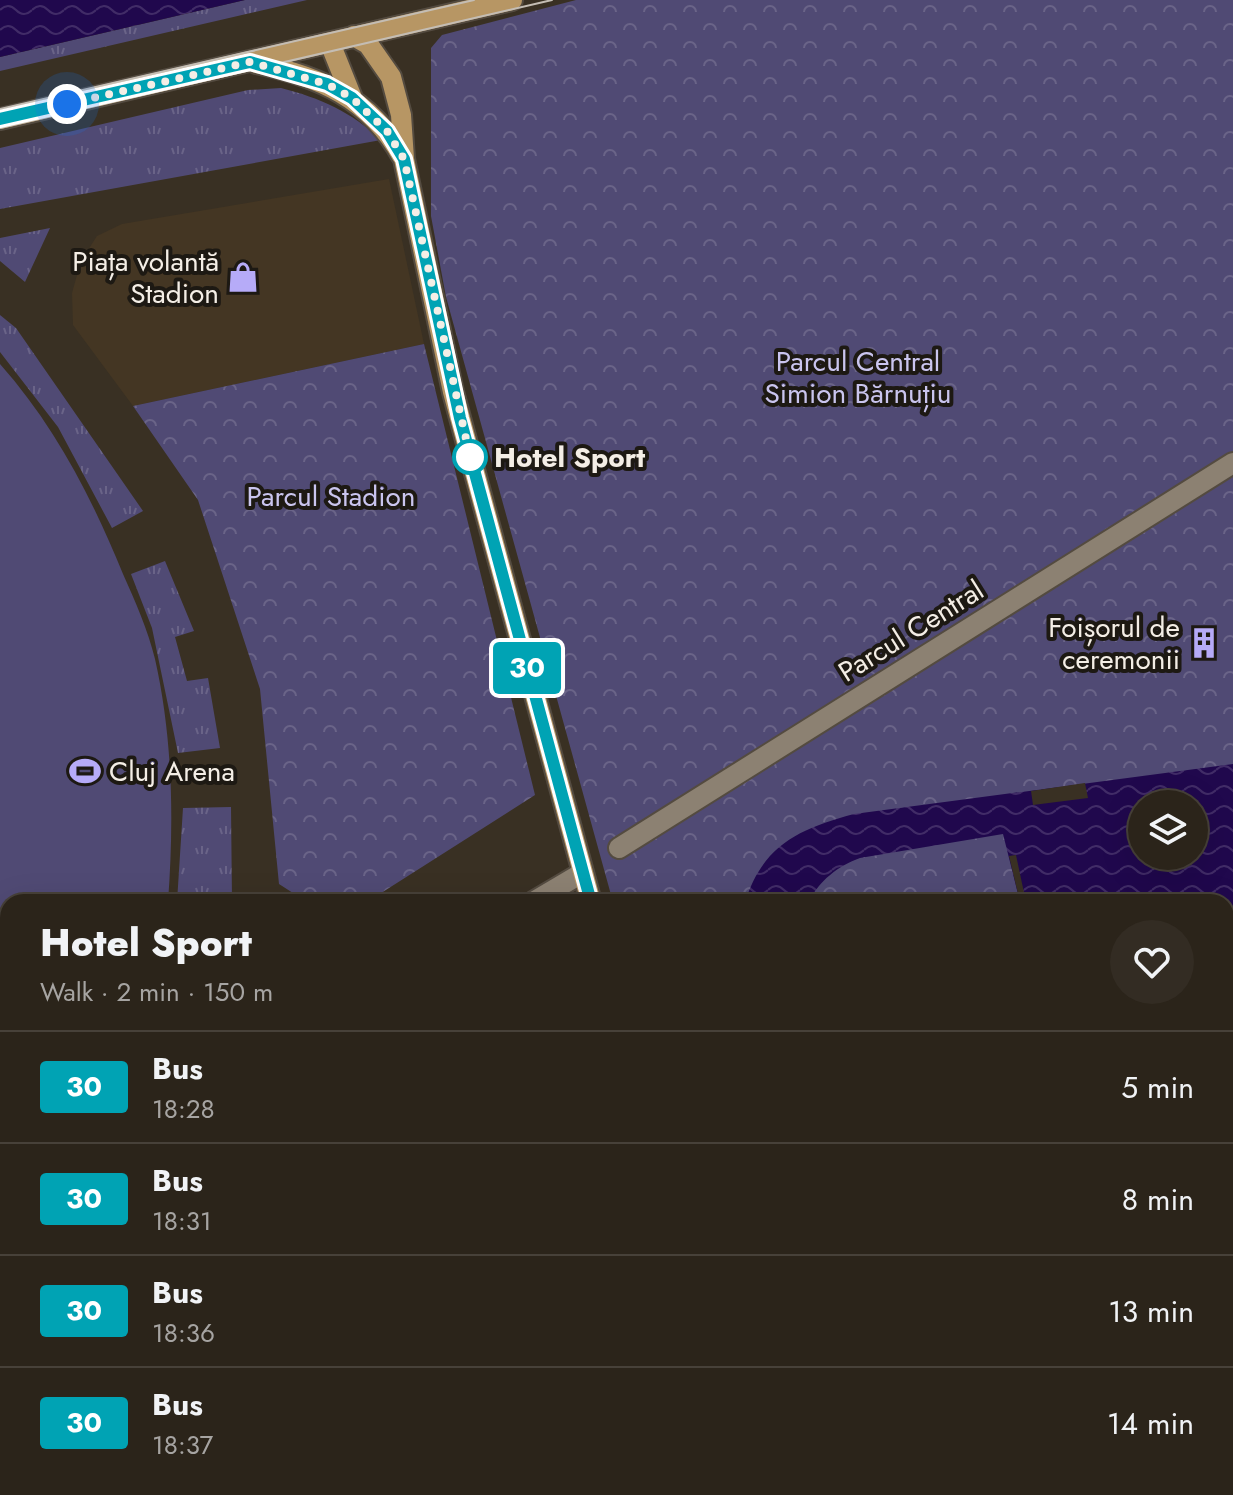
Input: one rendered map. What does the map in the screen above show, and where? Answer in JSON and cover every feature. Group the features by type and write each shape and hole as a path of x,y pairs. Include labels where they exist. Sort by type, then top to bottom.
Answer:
{"main road":[{"path":"0,119 512,0"},
{"path":"354,36 368,44 391,77 401,115 404,159 460,418 589,894"},
{"path":"330,43 352,98"},
{"path":"250,62 327,84 352,98 387,131 404,159"}],"street":[{"name":"Parcul Central","path":"619,848 1233,463"},
{"path":"547,894 582,873"}],"shaded area":[{"name":"Piața volantă Stadion","path":"389,179 424,344 133,406 73,325 72,293 81,261 97,236 122,224"}],"green space":[{"path":"245,0 307,0 0,71 0,57"},
{"name":"Parcul Central Simion Bărnuțiu","path":"576,0 1233,0 1233,894 611,894 446,297 431,216 431,48 442,35"},
{"path":"281,88 335,107 359,121 381,140 0,209 0,148 248,90"},
{"path":"50,228 25,282 0,261 0,238"},
{"path":"0,315 16,328 143,511 112,528 58,427 0,352"},
{"name":"Parcul Stadion","path":"424,344 535,795 380,894 295,894 279,884 260,689 198,500 133,406"},
{"name":"Cluj Arena","path":"0,364 38,412 70,464 98,518 141,616 152,648 165,719 169,750 171,841 168,894 0,894"},
{"path":"165,561 194,631 175,637 187,681 208,678 220,748 178,753 152,628 131,574"},
{"path":"231,807 232,894 178,894 183,808"}],"water":[{"path":"0,0 245,0 0,57"},
{"path":"1233,764 1233,894 1018,894 1003,834 860,858 830,875 813,894 748,894 762,866 773,853 800,833 854,814"}],"pier":[{"path":"1085,783 1088,798 1033,805 1031,791"},
{"path":"1016,855 1024,894 1018,894 1009,856"}],"tram line":[{"path":"0,109 474,0"},
{"path":"0,128 552,0"}],"bus line":[{"name":"30","path":"0,119 250,62 327,84 364,106 387,131 404,159 453,392 589,894"}],"place":[{"name":"Piața volantă Stadion","path":"243,277"},
{"name":"Hotel Sport","path":"470,457"},
{"name":"Foișorul de ceremonii","path":"1204,643"},
{"name":"Cluj Arena","path":"85,771"}],"route":[{"path":"67,104 250,62 327,84 364,106 387,131 404,159 453,392 470,457"}]}
